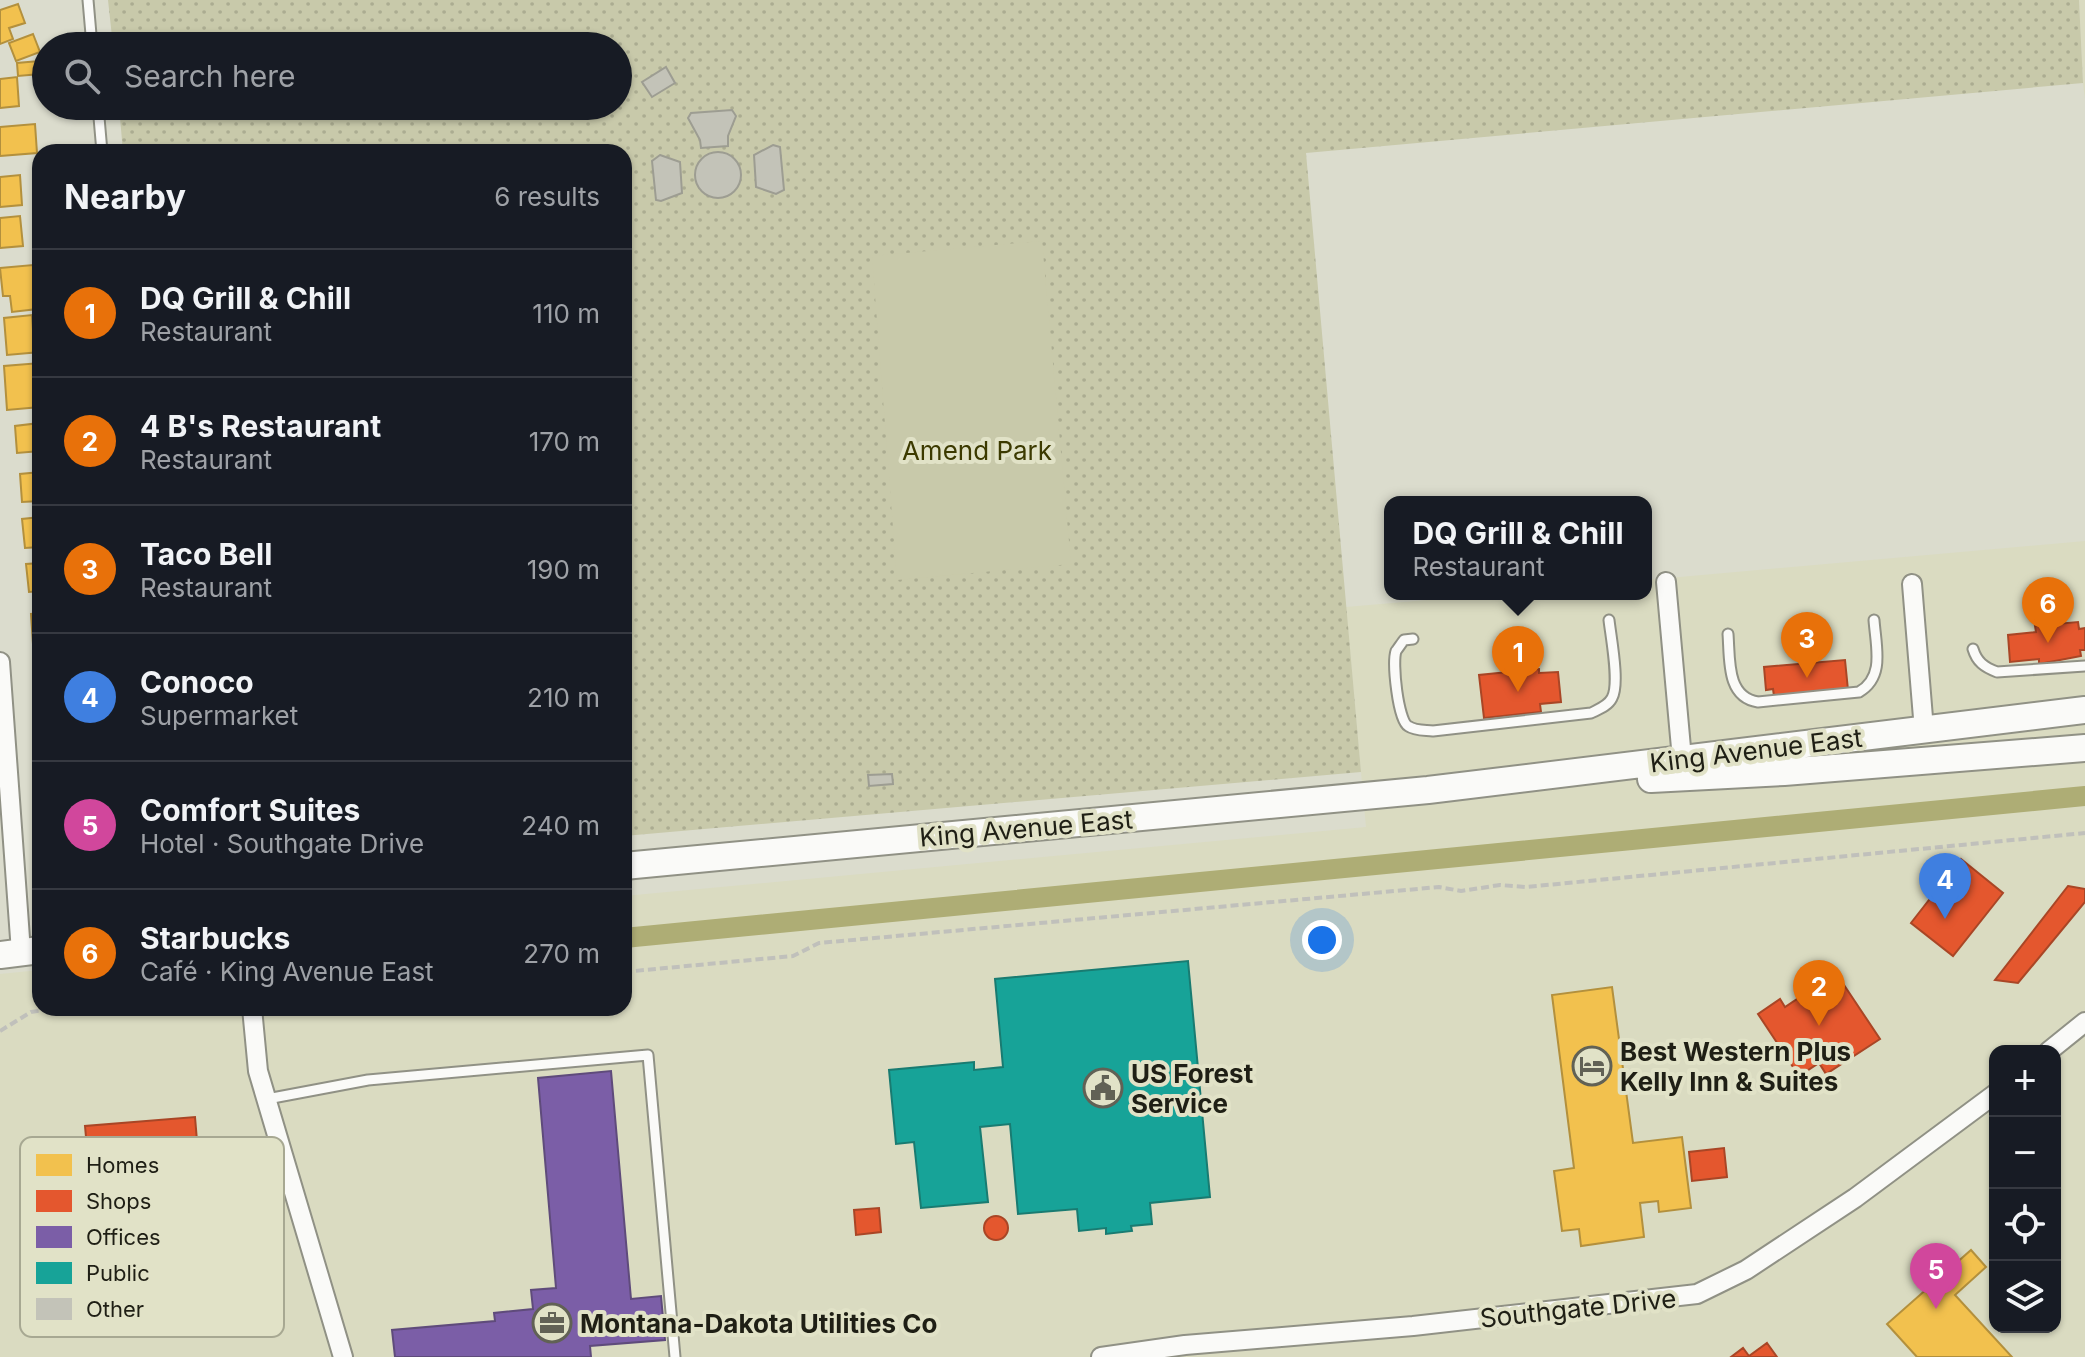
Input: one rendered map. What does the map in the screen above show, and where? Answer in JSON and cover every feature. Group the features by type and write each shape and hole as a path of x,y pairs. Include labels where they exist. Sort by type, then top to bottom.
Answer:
{"main road":[{"name":"King Avenue East","path":"632,865 1428,790 2085,710"},
{"name":"King Avenue East","path":"1428,790 1784,772 2085,748"}],"street":[{"path":"1666,582 1682,759"},
{"path":"1912,584 1924,730"},
{"path":"0,662 5,800 20,952"},
{"path":"246,1016 278,1137"},
{"path":"2056,1045 2085,1022"},
{"name":"Southgate Drive","path":"1101,1357 1185,1345 1413,1326 1697,1294 1746,1270 1855,1198 1989,1098"},
{"path":"284,1157 343,1357"}],"lane":[{"path":"88,0 91,32"},
{"path":"99,120 101,144"},
{"path":"1413,639 1404,640 1396,650 1400,718 1406,726 1433,731 1591,713 1606,706 1614,696 1615,685 1609,620"},
{"path":"1728,634 1733,682 1739,693 1748,700 1758,702 1844,694 1859,692 1874,679 1878,669 1874,620"},
{"path":"1973,649 1976,658 1985,667 1997,672 2085,666"},
{"path":"267,1099 368,1080 648,1055 675,1357"}],"path":[{"path":"632,971 793,956 819,943 1439,887 1461,891 1500,885 1526,887 2085,833"},
{"path":"0,1031 32,1012"}],"shaded area":[{"path":"2079,0 2085,0 2085,99 2083,83"},
{"path":"2085,541 2085,1357 0,1357 0,974 32,971 32,1016 632,1016 632,895 1366,827 1346,607 1427,600 1652,600 1652,579"}],"green space":[{"name":"Amend Park","path":"108,0 2079,0 2083,83 1306,153 1361,772 632,835 632,144 122,144 120,120 632,120 632,32 111,32"},
{"path":"1042,241 1071,564 897,580 872,256"}],"building: Homes":[{"path":"18,4 25,23 9,28 13,39 0,44 0,10"},
{"path":"32,34 32,55 16,61 9,43"},
{"path":"32,62 32,75 18,76 17,63"},
{"path":"17,77 19,106 0,108 0,79"},
{"path":"35,124 36,144 32,144 32,153 0,156 0,127"},
{"path":"20,175 22,205 0,207 0,177"},
{"path":"20,216 23,246 0,248 0,218"},
{"path":"32,265 32,310 12,312 10,296 3,296 0,268"},
{"path":"32,315 32,353 7,355 4,318"},
{"path":"32,364 32,408 7,410 4,366"},
{"path":"32,424 32,452 17,453 15,426"},
{"path":"32,473 32,501 22,502 20,474"},
{"path":"32,518 32,548 25,548 22,519"},
{"path":"26,564 32,564 32,592 29,592"},
{"name":"Best Western Plus Kelly Inn & Suites","path":"1612,987 1633,1143 1682,1137 1691,1208 1659,1212 1658,1201 1640,1203 1644,1237 1581,1246 1579,1229 1562,1231 1554,1171 1574,1168 1552,995"},
{"path":"1971,1250 1986,1267 1955,1295 2012,1357 1917,1357 1887,1324"}],"building: Shops":[{"path":"2078,622 2079,629 2085,628 2085,650 2080,650 2081,656 2039,664 2039,659 2010,662 2008,635 2036,632 2035,626"},
{"path":"1845,660 1848,690 1774,696 1773,689 1766,690 1764,667"},
{"path":"1539,669 1539,673 1558,672 1561,702 1540,704 1541,712 1484,718 1479,675"},
{"path":"1961,859 2003,893 1953,956 1911,923"},
{"path":"2068,886 2085,889 2085,902 2018,983 1995,980"},
{"path":"1836,973 1880,1039 1826,1074 1819,1063 1799,1076 1758,1014 1780,999 1785,1007"},
{"path":"195,1117 197,1137 86,1137 85,1126"},
{"path":"1724,1148 1727,1177 1692,1181 1689,1152"},
{"path":"879,1208 881,1232 856,1235 854,1210"},
{"path":"996,1216 1004,1220 1008,1228 1004,1236 996,1240 988,1236 984,1228 988,1220"},
{"path":"1767,1343 1777,1357 1731,1357 1743,1348 1749,1356"}],"building: Offices":[{"path":"611,1071 631,1299 661,1296 665,1340 590,1346 591,1357 395,1357 392,1330 495,1321 494,1313 533,1309 531,1290 556,1288 538,1078"}],"building: Public":[{"path":"1188,961 1210,1197 1150,1203 1152,1224 1131,1226 1132,1231 1106,1234 1106,1228 1079,1231 1077,1209 1018,1214 1010,1124 980,1127 988,1202 921,1208 914,1142 896,1144 889,1070 974,1062 974,1070 1003,1067 995,979"}],"building: Other":[{"path":"666,67 675,83 652,97 642,82"},
{"path":"732,110 736,116 728,136 728,146 701,148 688,118 691,113"},
{"path":"773,145 780,147 784,190 776,194 756,187 754,155"},
{"path":"718,152 734,159 741,175 734,191 718,198 702,191 695,175 702,159"},
{"path":"660,155 680,162 682,193 661,201 656,200 652,161"},
{"path":"892,774 893,784 869,786 868,775"}],"waterway":[{"path":"632,937 2085,796"}],"place":[{"name":"Starbucks","path":"2048,643"},
{"name":"Taco Bell","path":"1807,678"},
{"name":"DQ Grill & Chill","path":"1518,692"},
{"name":"Conoco","path":"1945,919"},
{"name":"4 B's Restaurant","path":"1819,1026"},
{"name":"Best Western Plus Kelly Inn & Suites","path":"1592,1066"},
{"name":"US Forest Service","path":"1103,1088"},
{"name":"Comfort Suites","path":"1936,1309"},
{"name":"Montana-Dakota Utilities Co","path":"552,1323"}]}
